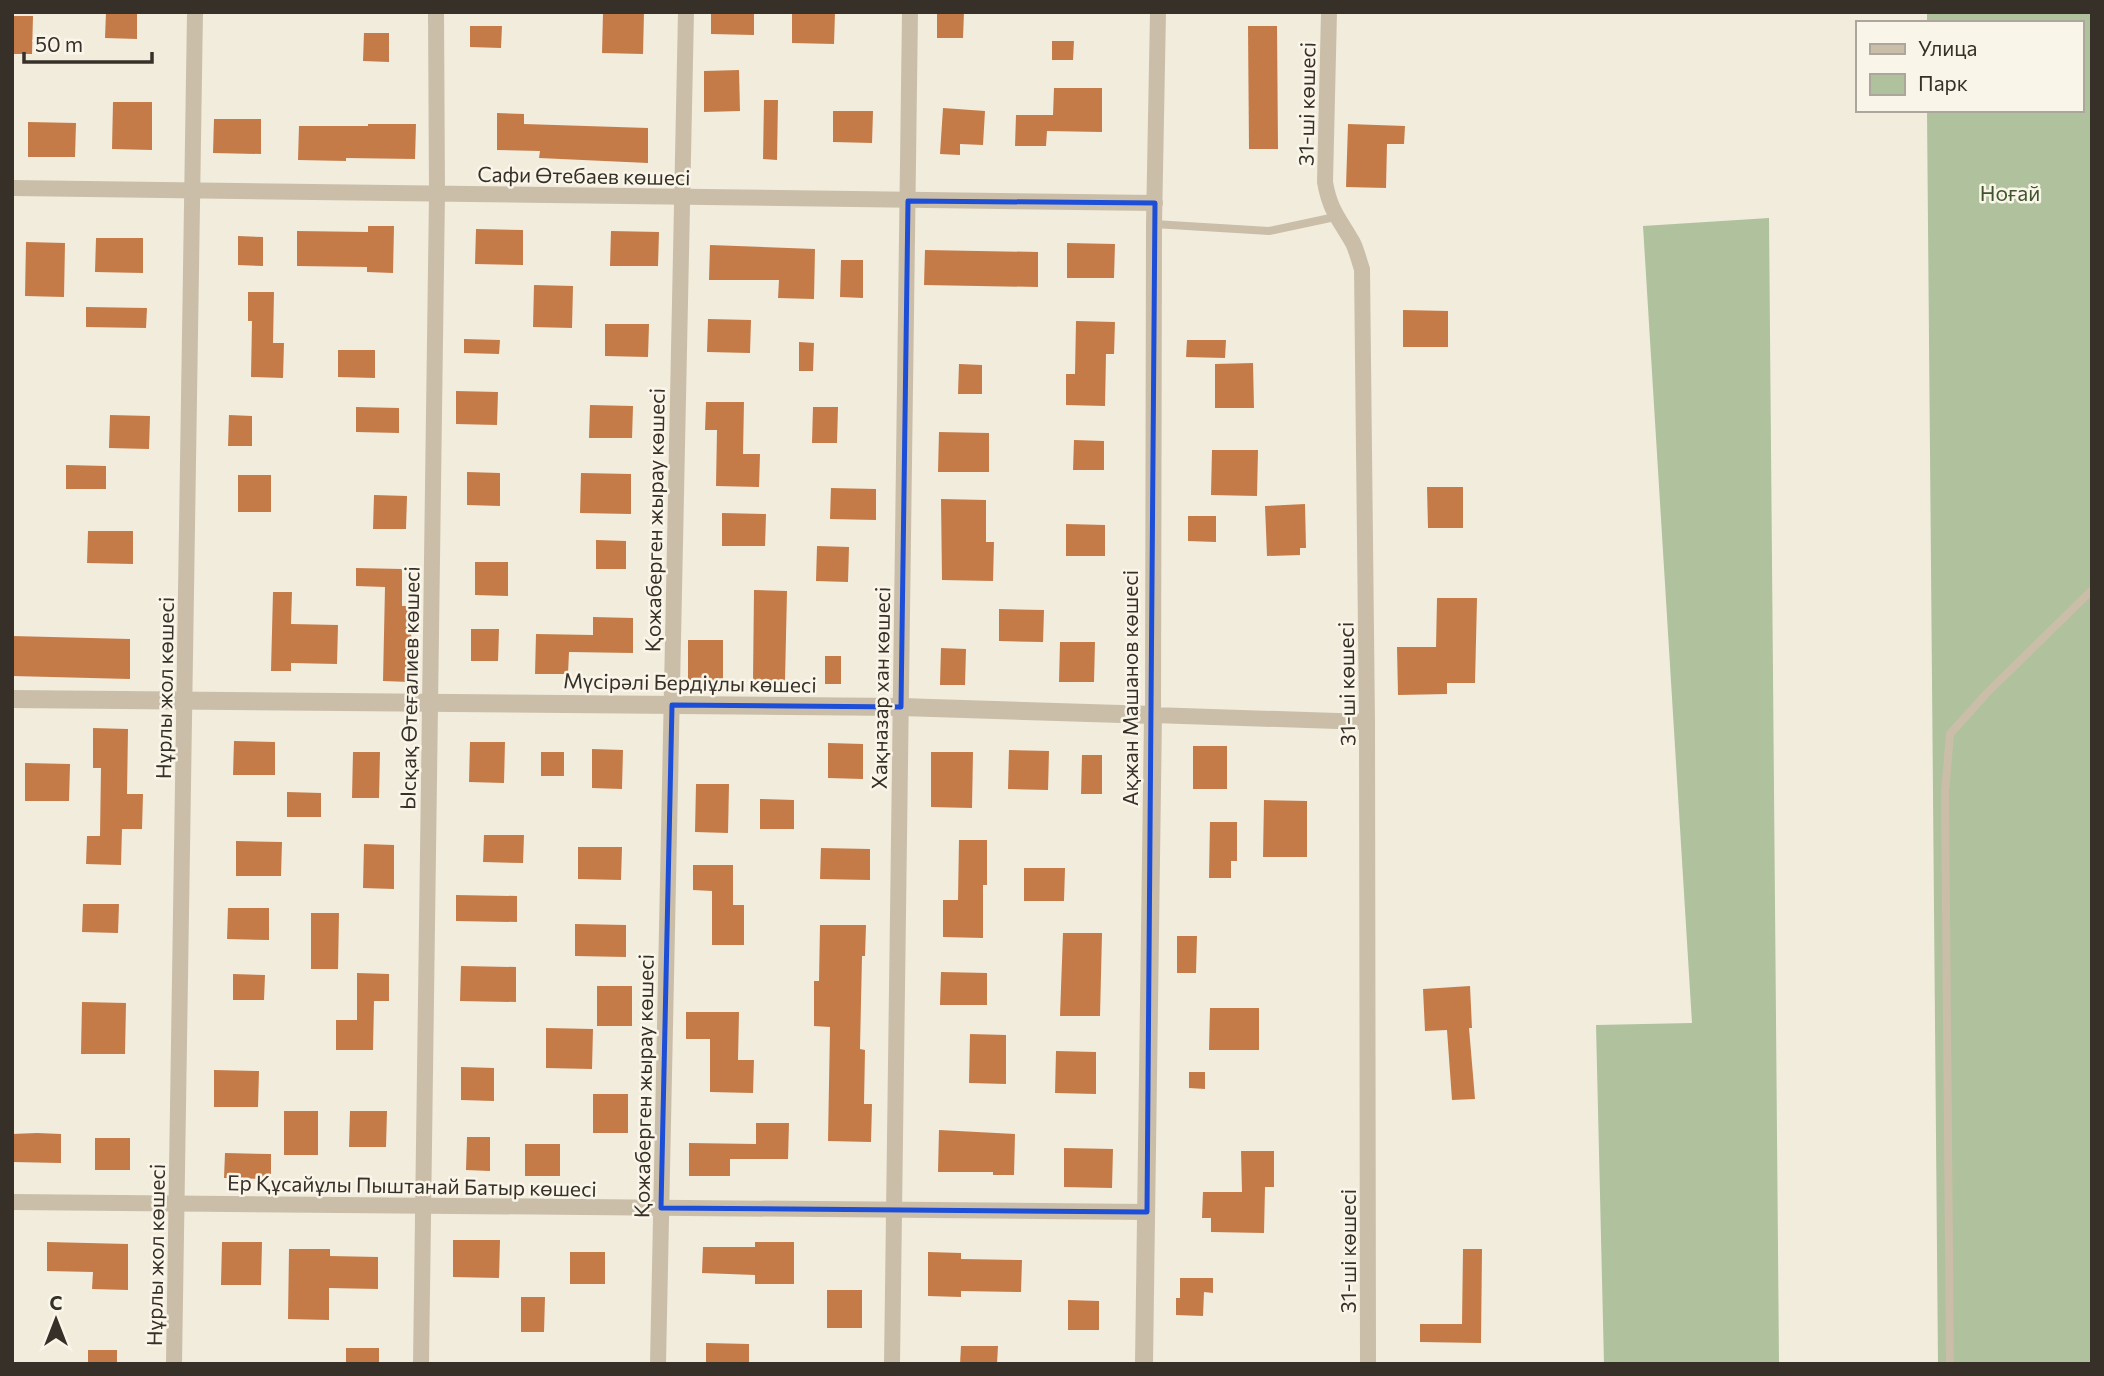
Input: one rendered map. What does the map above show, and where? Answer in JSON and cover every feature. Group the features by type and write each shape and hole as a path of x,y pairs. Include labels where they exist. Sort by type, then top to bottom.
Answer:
{"street":[{"name":"Нұрлы жол көшесі","path":"174,1364 195,12"},
{"name":"Ысқақ Өтеғалиев көшесі","path":"421,1364 437,194 436,12"},
{"name":"Қожаберген жырау көшесі","path":"658,1364 686,12"},
{"name":"Хақназар хан көшесі","path":"892,1364 910,12"},
{"name":"Ақжан Машанов көшесі","path":"1144,1364 1153,715 1154,224 1158,12"},
{"name":"31-ші көшесі","path":"1329,12 1325,182 1328,202 1354,245 1362,269 1367,722 1368,1364"},
{"name":"Сафи Өтебаев көшесі","path":"12,188 1155,203"},
{"name":"Мүсірәлі Бердіұлы көшесі","path":"12,699 901,707 1367,722"},
{"name":"Ер Құсайұлы Пыштанай Батыр көшесі","path":"12,1202 1147,1212"}],"lane":[{"path":"1154,224 1269,231 1335,217"},
{"path":"1950,1364 1945,807 1950,734 1986,694 2092,590"}],"highlighted area":[{"path":"908,201 1155,203 1147,1212 661,1208 672,705 901,707"}],"green space":[{"name":"Ноғай","path":"1927,12 2092,12 2092,1364 1938,1364 1927,112 2083,112 2083,21 1927,21"},
{"path":"1769,218 1779,1364 1604,1364 1596,1025 1692,1023 1643,226"}],"building":[{"path":"106,12 137,12 137,39 105,38"},
{"path":"603,12 644,12 643,54 602,53"},
{"path":"711,12 754,12 754,35 711,34"},
{"path":"792,12 835,12 834,44 792,43"},
{"path":"937,12 964,12 963,38 937,38"},
{"path":"12,16 33,16 32,54 12,54"},
{"path":"470,26 502,26 501,48 470,47"},
{"path":"1248,26 1277,26 1278,149 1249,149"},
{"path":"364,33 389,33 389,62 363,61"},
{"path":"1052,41 1074,41 1073,60 1052,60"},
{"path":"739,70 740,111 704,112 704,71"},
{"path":"1054,88 1102,88 1102,132 1047,131 1046,146 1015,146 1016,115 1053,115"},
{"path":"764,100 778,100 777,160 763,159"},
{"path":"113,102 152,102 152,150 112,149"},
{"path":"943,108 985,111 983,145 960,144 960,155 940,154"},
{"path":"833,111 873,111 872,143 833,142"},
{"path":"497,113 524,114 524,124 648,128 648,163 539,158 540,151 497,150"},
{"path":"214,119 261,119 261,154 213,153"},
{"path":"28,122 76,123 75,157 28,157"},
{"path":"416,124 415,159 298,160 299,126"},
{"path":"1348,124 1405,126 1404,144 1387,144 1386,188 1346,187"},
{"path":"368,226 394,226 393,273 367,272 367,267 297,266 297,231 368,232"},
{"path":"476,229 523,230 523,265 475,264"},
{"path":"611,231 659,232 658,266 610,266"},
{"path":"238,236 263,237 263,266 238,265"},
{"path":"96,238 143,238 143,273 95,272"},
{"path":"26,242 65,243 64,297 25,296"},
{"path":"1067,243 1115,244 1114,278 1067,278"},
{"path":"710,245 815,249 814,299 778,298 779,280 709,280"},
{"path":"925,250 1038,252 1038,287 924,285"},
{"path":"841,260 863,260 863,298 840,297"},
{"path":"534,285 573,286 572,328 533,327"},
{"path":"248,292 274,292 273,343 284,343 283,378 251,377 252,321 248,321"},
{"path":"86,307 147,308 146,328 86,327"},
{"path":"1403,310 1448,311 1448,347 1403,347"},
{"path":"708,319 751,320 750,353 707,352"},
{"path":"1076,321 1115,322 1114,354 1106,354 1105,406 1066,405 1066,374 1075,374"},
{"path":"605,324 649,324 648,357 605,356"},
{"path":"464,339 500,340 499,354 464,353"},
{"path":"1187,340 1226,340 1225,358 1186,357"},
{"path":"799,342 814,343 813,371 799,371"},
{"path":"338,350 375,350 375,378 338,377"},
{"path":"1253,363 1254,408 1215,408 1215,364"},
{"path":"959,364 982,365 982,394 958,394"},
{"path":"456,391 498,392 497,425 456,424"},
{"path":"706,402 744,402 743,454 760,454 759,487 716,486 717,430 705,430"},
{"path":"590,405 633,406 632,438 589,438"},
{"path":"356,407 399,408 399,433 356,432"},
{"path":"813,407 838,407 837,443 812,443"},
{"path":"110,415 150,416 149,449 109,448"},
{"path":"229,415 252,416 252,446 228,446"},
{"path":"939,432 989,433 989,472 938,472"},
{"path":"1074,440 1104,441 1104,470 1073,470"},
{"path":"1212,450 1258,450 1257,496 1211,495"},
{"path":"66,465 106,466 106,489 66,489"},
{"path":"467,472 500,473 500,506 467,505"},
{"path":"581,473 631,474 631,514 580,513"},
{"path":"238,475 271,475 271,512 238,512"},
{"path":"1427,487 1463,487 1463,528 1428,528"},
{"path":"831,488 876,489 876,520 830,519"},
{"path":"374,495 407,496 406,529 373,529"},
{"path":"941,499 986,500 986,542 994,542 993,581 942,580"},
{"path":"1305,504 1306,548 1300,548 1300,555 1267,556 1265,506"},
{"path":"722,513 766,514 765,546 722,546"},
{"path":"1188,516 1216,516 1216,542 1188,541"},
{"path":"1066,524 1105,525 1105,556 1066,556"},
{"path":"88,531 133,531 133,564 87,563"},
{"path":"596,540 626,541 626,569 596,569"},
{"path":"817,546 849,547 848,582 816,581"},
{"path":"475,562 508,562 508,596 475,595"},
{"path":"356,568 402,569 402,606 412,606 410,682 383,681 385,587 356,586"},
{"path":"754,590 787,591 785,681 753,680"},
{"path":"273,592 292,592 291,624 338,625 337,664 291,663 291,671 271,671"},
{"path":"1437,598 1477,598 1475,683 1447,683 1447,694 1398,695 1397,647 1436,647"},
{"path":"999,609 1044,610 1043,642 999,641"},
{"path":"593,617 633,618 633,653 569,652 568,674 535,674 536,634 593,635"},
{"path":"471,629 499,629 498,661 471,661"},
{"path":"12,636 130,639 130,679 12,676"},
{"path":"688,640 723,640 723,681 688,680"},
{"path":"1060,642 1095,642 1094,682 1059,682"},
{"path":"941,648 966,649 965,685 940,685"},
{"path":"825,656 841,656 841,684 825,684"},
{"path":"93,728 128,729 127,794 143,794 142,829 122,829 121,865 86,864 87,836 100,836 101,768 93,768"},
{"path":"234,741 275,742 275,775 233,775"},
{"path":"470,742 505,742 504,783 469,782"},
{"path":"828,743 863,744 863,779 828,778"},
{"path":"1193,746 1227,746 1227,789 1193,789"},
{"path":"592,749 623,750 622,789 592,788"},
{"path":"1009,750 1049,751 1048,790 1008,789"},
{"path":"353,752 380,752 379,798 352,798"},
{"path":"541,752 564,752 564,776 541,776"},
{"path":"931,752 973,752 972,808 931,807"},
{"path":"1082,755 1102,755 1102,794 1081,794"},
{"path":"25,763 70,764 69,801 25,801"},
{"path":"696,784 729,784 728,833 695,832"},
{"path":"287,792 321,793 321,817 287,817"},
{"path":"760,799 794,800 794,829 760,829"},
{"path":"1264,800 1307,801 1307,857 1263,857"},
{"path":"1210,822 1237,822 1237,861 1231,861 1231,878 1209,878"},
{"path":"484,835 524,835 523,863 483,862"},
{"path":"959,840 987,840 987,885 983,885 983,938 943,937 943,900 958,900"},
{"path":"236,841 282,842 281,876 236,876"},
{"path":"364,844 394,845 394,889 363,888"},
{"path":"578,847 622,847 621,880 578,879"},
{"path":"821,848 870,849 870,880 820,879"},
{"path":"693,865 733,865 733,905 744,905 744,945 712,945 712,891 693,890"},
{"path":"1024,868 1065,868 1064,901 1024,901"},
{"path":"456,895 517,896 517,922 456,921"},
{"path":"83,904 119,904 118,933 82,932"},
{"path":"228,908 269,908 269,940 227,939"},
{"path":"311,913 339,913 338,969 311,969"},
{"path":"575,924 626,925 626,957 575,956"},
{"path":"820,925 866,925 865,956 862,956 860,1049 865,1050 864,1104 872,1104 871,1142 828,1141 830,1027 814,1026 814,981 819,981"},
{"path":"1063,933 1102,933 1100,1016 1060,1016"},
{"path":"1177,936 1197,936 1196,973 1177,973"},
{"path":"461,966 516,967 516,1002 460,1001"},
{"path":"941,972 987,973 987,1005 940,1005"},
{"path":"357,973 389,974 389,1001 374,1001 373,1050 336,1050 336,1020 357,1020"},
{"path":"233,974 265,975 264,1000 233,1000"},
{"path":"597,986 632,986 632,1026 597,1026"},
{"path":"1470,986 1472,1028 1469,1028 1475,1099 1452,1100 1447,1030 1425,1031 1423,989"},
{"path":"82,1002 126,1003 125,1054 81,1054"},
{"path":"1210,1008 1259,1008 1259,1050 1209,1050"},
{"path":"686,1012 739,1012 738,1060 754,1060 753,1093 710,1092 710,1039 686,1039"},
{"path":"546,1028 593,1029 592,1069 546,1068"},
{"path":"970,1034 1006,1035 1006,1084 969,1083"},
{"path":"1056,1051 1096,1052 1096,1094 1055,1093"},
{"path":"461,1067 494,1068 494,1101 461,1100"},
{"path":"214,1070 259,1071 258,1107 214,1107"},
{"path":"1189,1072 1205,1072 1205,1089 1189,1088"},
{"path":"593,1094 628,1094 628,1133 593,1133"},
{"path":"284,1111 318,1111 318,1155 284,1155"},
{"path":"350,1111 387,1111 386,1147 349,1147"},
{"path":"756,1123 789,1123 788,1159 730,1159 730,1176 689,1176 689,1143 756,1144"},
{"path":"939,1130 1015,1134 1014,1175 993,1175 993,1172 938,1172"},
{"path":"12,1134 61,1134 61,1163 12,1162"},
{"path":"467,1137 490,1137 490,1171 466,1170"},
{"path":"95,1138 130,1138 130,1170 95,1170"},
{"path":"525,1144 560,1144 560,1176 525,1176"},
{"path":"1064,1148 1113,1149 1112,1188 1064,1187"},
{"path":"1241,1151 1274,1151 1274,1187 1265,1187 1264,1233 1211,1232 1211,1218 1202,1218 1203,1192 1242,1192"},
{"path":"225,1153 271,1154 271,1179 224,1178"},
{"path":"453,1240 500,1240 499,1278 453,1277"},
{"path":"47,1242 128,1244 128,1290 92,1289 93,1272 47,1271"},
{"path":"222,1242 262,1242 261,1285 221,1285"},
{"path":"755,1242 794,1242 794,1284 755,1284 755,1275 702,1273 703,1247 755,1247"},
{"path":"289,1249 330,1249 330,1256 378,1257 378,1289 329,1288 329,1320 288,1319"},
{"path":"1463,1249 1482,1249 1481,1343 1420,1342 1420,1324 1462,1324"},
{"path":"570,1252 605,1252 605,1284 570,1284"},
{"path":"928,1252 961,1253 961,1259 1022,1260 1021,1292 961,1291 961,1297 928,1296"},
{"path":"1180,1278 1213,1278 1213,1293 1204,1292 1203,1316 1176,1315 1176,1298 1180,1298"},
{"path":"827,1290 862,1290 862,1328 827,1328"},
{"path":"521,1297 545,1297 544,1332 521,1332"},
{"path":"1068,1300 1099,1301 1099,1330 1068,1330"},
{"path":"706,1343 749,1344 749,1364 706,1364"},
{"path":"961,1346 998,1346 997,1364 960,1364"},
{"path":"346,1348 379,1348 379,1364 346,1364"},
{"path":"88,1350 117,1350 117,1364 88,1364"}]}
